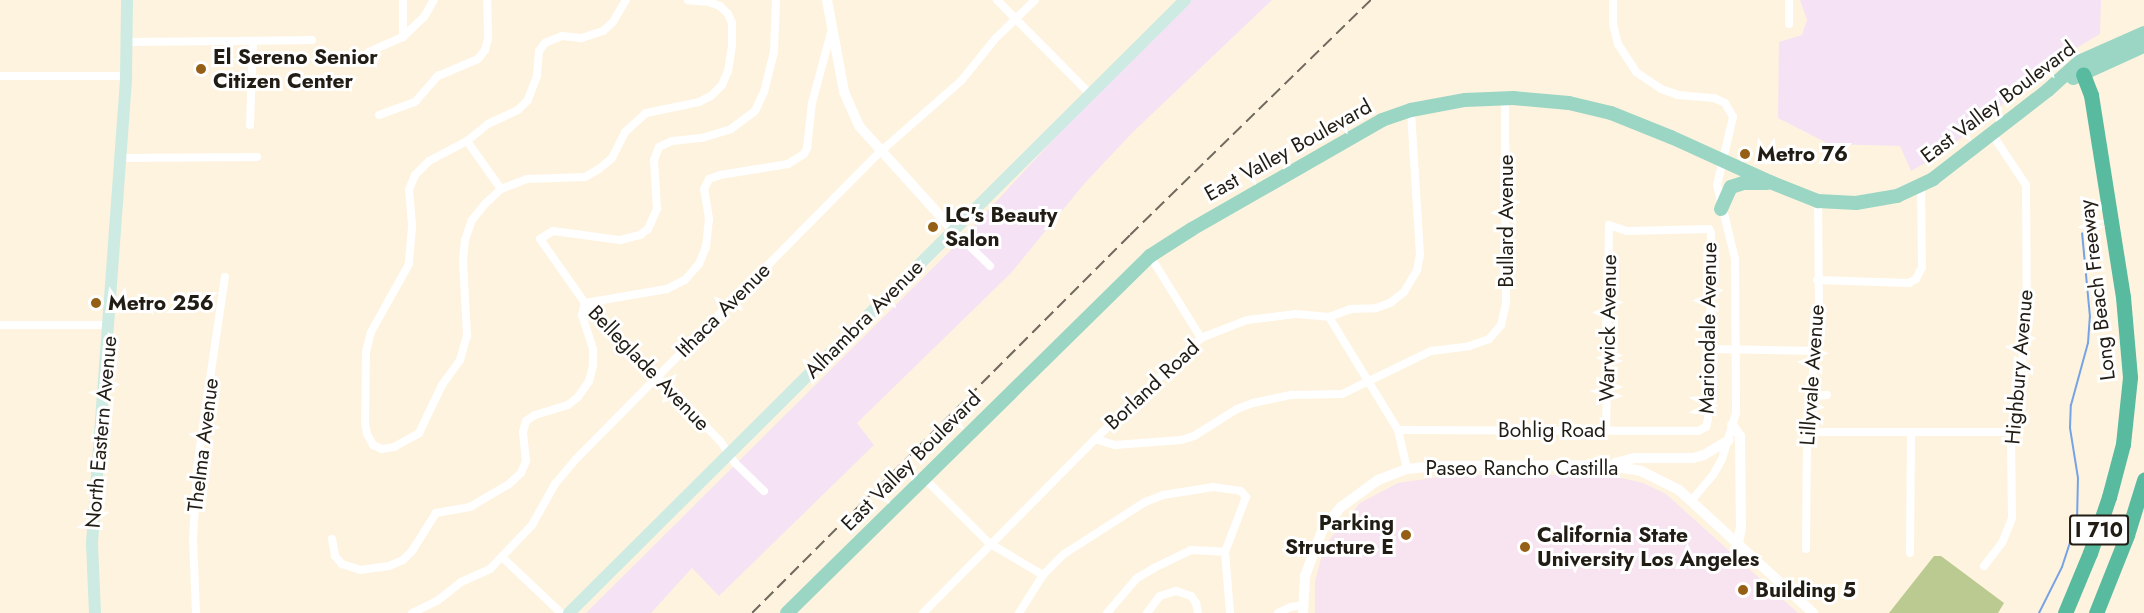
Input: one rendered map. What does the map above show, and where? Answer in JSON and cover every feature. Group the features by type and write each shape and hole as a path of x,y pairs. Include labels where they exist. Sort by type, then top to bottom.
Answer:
{"highway":[{"name":"Long Beach Freeway","path":"2065,613 2090,553 2109,497 2123,444 2130,377 2121,286 2091,95 2081,68"},
{"name":"I 710","path":"2096,613 2124,544 2144,480"}],"main road":[{"name":"North Eastern Avenue","path":"95,613 92,543 126,76 127,0"},
{"name":"Alhambra Avenue","path":"569,613 952,229 1185,0"},
{"name":"East Valley Boulevard","path":"787,613 1150,256 1367,127 1411,110 1465,100 1505,98 1569,103 1611,113 1818,201 1840,204 1868,202 1898,196 1921,186 1945,171 2052,87 2144,33"},
{"path":"2081,68 2144,46"},
{"path":"1721,209 1731,187 1743,183 1772,183"}],"street":[{"path":"403,0 403,37"},
{"path":"369,52 403,37 424,17 434,0"},
{"path":"379,115 415,102 438,76 477,59 485,50 488,39 487,0"},
{"path":"626,0 613,22 603,31 581,38 562,36 545,43 539,51 537,76 528,100 518,110 488,124 467,141 429,161 415,176 409,189 412,227 409,264 371,332 366,352 365,423 367,434 373,445 382,449 394,447 419,433 442,385 460,360 467,336 463,259 465,240 472,220 486,203 501,189 527,179 585,177 600,169 612,158 625,132 640,117 659,109 699,102 711,96 722,85 728,71 732,45 732,23 728,14 720,6 709,2 688,0"},
{"name":"Belleglade Avenue","path":"764,491 735,463 720,441 585,303 540,239 553,231 620,240 640,235 648,229 657,209 654,160 659,147 672,141 702,138 731,129 754,111 764,92 774,52 776,0"},
{"path":"827,0 848,105 859,126 880,152 952,229 990,266"},
{"path":"997,0 1089,93"},
{"name":"Ithaca Avenue","path":"412,613 437,601 460,582 490,569 532,525 555,484 576,459 880,152 961,81 1015,19 1035,0"},
{"name":"Mariondale Avenue","path":"1613,0 1613,24 1618,44 1636,72 1661,89 1678,95 1714,98 1725,103 1730,110 1732,128 1721,160 1717,185 1735,259 1736,413 1729,440 1713,475 1691,501"},
{"path":"1789,0 1789,24"},
{"path":"332,539 335,556 342,564 360,570 389,566 403,560 412,551 436,513 470,507 508,484 521,473 526,461 527,448 523,432 526,421 536,415 568,405 578,397 589,381 593,366 593,349 582,315 585,303 667,289 685,280 699,264 706,247 709,219 704,189 709,180 720,175 788,164 804,154 807,148 812,103 832,28"},
{"path":"127,42 312,40"},
{"path":"250,125 253,41"},
{"path":"0,76 126,76"},
{"name":"Bullard Avenue","path":"1368,383 1431,351 1469,346 1489,339 1502,325 1506,303 1505,98"},
{"name":"Borland Road","path":"923,613 989,543 1095,438 1201,338 1247,320 1296,314 1329,317 1351,309 1376,308 1390,303 1404,292 1417,270 1420,255 1411,110"},
{"name":"Highbury Avenue","path":"1984,566 2001,543 2012,518 2011,432 2027,329 2027,192 2023,180 1992,135"},
{"path":"467,141 501,189"},
{"path":"120,158 257,157"},
{"path":"1817,280 1909,283 1916,279 1922,267 1921,186"},
{"name":"Lillyvale Avenue","path":"1806,549 1807,432 1819,311 1818,201"},
{"name":"Warwick Avenue","path":"1606,430 1610,225 1627,231 1709,229"},
{"name":"Mariondale Avenue","path":"1706,427 1710,349 1711,233 1709,229"},
{"path":"1150,256 1201,338"},
{"name":"Thelma Avenue","path":"196,613 193,539 196,478 225,278"},
{"path":"1329,317 1398,430 1407,469"},
{"path":"0,325 109,325"},
{"path":"1710,349 1815,351"},
{"path":"1095,438 1115,445 1181,440 1194,436 1236,409 1253,403 1292,395 1342,394 1368,383"},
{"path":"1812,396 1827,395"},
{"path":"1732,425 1740,436 1741,527 1738,543"},
{"name":"Bohlig Road","path":"1398,430 1698,431 1706,427"},
{"path":"1807,432 2011,432"},
{"path":"1910,553 1911,432"},
{"path":"1604,465 1635,458 1693,458 1704,455 1729,440"},
{"name":"Paseo Rancho Castilla","path":"1303,609 1307,565 1316,543 1330,519 1362,489 1407,469 1438,465 1604,465 1625,466 1655,476 1691,501 1813,613"},
{"path":"924,477 989,543 1043,574"},
{"path":"1019,613 1043,574 1064,554 1155,497 1213,487 1245,494 1245,502 1226,552 1230,613"},
{"path":"1107,613 1137,578 1154,568 1191,550 1226,552"},
{"path":"502,557 561,613"},
{"path":"1147,613 1160,596 1176,591 1191,596 1196,603 1198,613"},
{"path":"1278,613 1291,607 1303,609"}],"shaded area":[{"path":"1189,0 1272,0 1133,132 1084,184 1011,273 857,423 874,445 719,596 692,568 651,613 586,613 959,242 1093,96"},
{"path":"1800,0 2101,0 2100,34 2051,63 1982,122 1936,157 1911,171 1900,146 1829,144 1778,118 1779,42 1802,35 1807,20"},
{"name":"California State University Los Angeles","path":"1451,475 1608,475 1643,483 1666,494 1798,613 1315,613 1315,582 1322,555 1330,539 1360,503 1398,483"}],"green space":[{"path":"1934,556 1941,556 2004,603 1998,613 1889,613"}],"waterway":[{"path":"2039,613 2062,567 2077,521 2078,478 2070,428 2071,405 2088,343 2090,317 2082,233"}],"railway":[{"path":"752,613 1130,235 1371,0"}],"place":[{"name":"El Sereno Senior Citizen Center","path":"201,69"},
{"name":"Metro 76","path":"1745,154"},
{"name":"LC's Beauty Salon","path":"933,227"},
{"name":"Metro 256","path":"96,303"},
{"name":"Parking Structure E","path":"1406,535"},
{"name":"California State University Los Angeles","path":"1525,547"},
{"name":"Building 5","path":"1743,590"}]}
